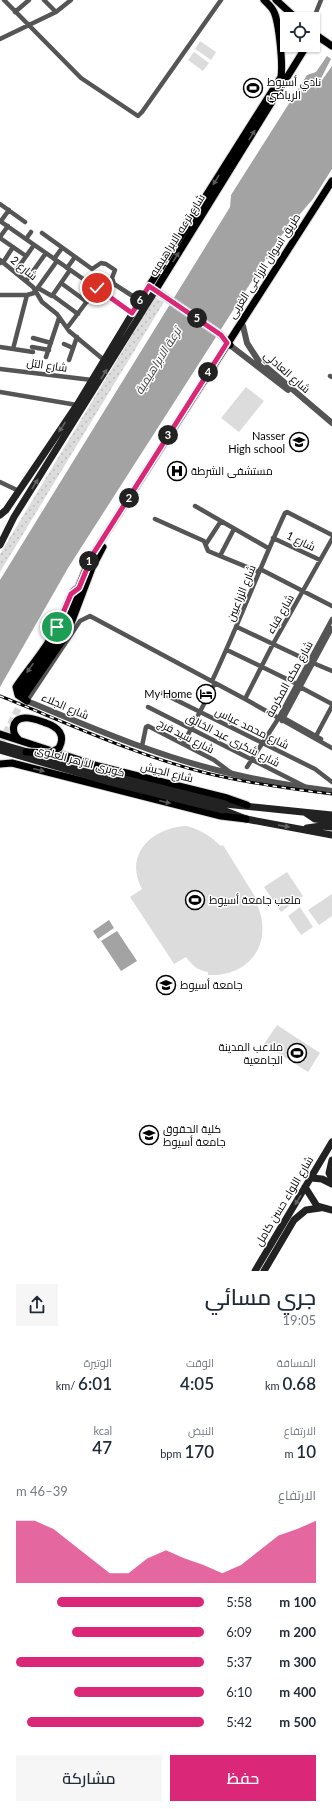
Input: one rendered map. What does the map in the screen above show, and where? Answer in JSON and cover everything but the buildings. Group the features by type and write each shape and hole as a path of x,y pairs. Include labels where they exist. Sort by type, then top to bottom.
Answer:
{"main road":[{"path":"264,0 275,14 280,47"},
{"path":"276,0 289,12"},
{"path":"320,38 331,45"},
{"name":"شارع ترعه الابراهيميه","path":"14,517 118,344 155,290 240,148 280,76 282,64 281,52"},
{"name":"شارع ترعه الابراهيميه","path":"0,515 6,510 77,405 104,360 118,344 132,313 149,286 302,52"},
{"name":"طريق اسوان الزراعى الغربى","path":"229,345 232,335 332,181"},
{"name":"طريق اسوان الزراعى الغربى","path":"205,381 100,552 67,634 24,696 18,695 16,687 49,641 62,617 71,594 79,588 93,554 205,381 332,190"},
{"path":"149,286 221,335 229,345"},
{"path":"221,335 232,335"},
{"path":"0,533 14,517"},
{"path":"0,546 14,517"},
{"path":"19,740 13,729 14,725 19,719 26,718 46,723 55,726 60,731 62,738 59,748 50,753 26,752"},
{"name":"شارع الجيش","path":"0,734 98,766 232,799 247,805 332,815"},
{"path":"20,765 31,761 33,758 33,749 28,743"},
{"name":"كوبرى الازهر العلوى","path":"0,746 224,807 246,819"},
{"name":"كوبرى الازهر العلوى","path":"0,746 106,781 224,807 247,805"},
{"path":"0,764 8,763 20,765 221,816 246,819 332,835"},
{"path":"304,812 315,819 332,821"},
{"path":"303,829 321,826 332,827"},
{"name":"شارع اللواء حسن كامل","path":"255,1271 332,1142"},
{"name":"شارع اللواء حسن كامل","path":"332,1160 329,1173 332,1179"},
{"path":"311,1178 332,1184"},
{"path":"305,1188 312,1200 320,1208 332,1210"},
{"name":"شارع اللواء حسن كامل","path":"264,1271 294,1220 306,1210 320,1208"}],"street":[{"path":"5,0 28,26 81,78 138,116 221,0"},
{"path":"15,12 29,0"},
{"path":"44,0 56,12"},
{"path":"0,40 56,12 71,0"},
{"path":"316,12 321,0"},
{"path":"0,204 25,222"},
{"path":"9,210 0,221 132,313"},
{"path":"8,226 0,238 26,256"},
{"path":"26,239 31,232"},
{"path":"42,233 92,269 102,263 108,265 115,270 112,278 114,284 131,295"},
{"path":"14,272 34,244"},
{"path":"1,262 13,247"},
{"path":"0,295 27,295 37,290 62,248"},
{"path":"26,281 46,253"},
{"path":"52,295 61,283 75,257"},
{"name":"شارع 2","path":"1,262 37,290"},
{"path":"68,328 87,302 97,281"},
{"path":"61,283 87,302"},
{"path":"37,290 50,296 52,295 78,314"},
{"path":"37,290 42,302 60,318 77,337 104,360"},
{"path":"13,349 27,295"},
{"path":"46,357 60,318"},
{"name":"شارع العادلي","path":"243,326 247,343 258,360 332,424"},
{"path":"69,360 77,337"},
{"path":"33,338 51,344"},
{"path":"64,344 73,348"},
{"name":"شارع العادلي","path":"229,345 332,424"},
{"path":"0,347 13,349 49,350"},
{"name":"شارع التل","path":"0,369 92,380"},
{"path":"0,392 77,405"},
{"path":"0,482 19,491"},
{"path":"195,506 268,548"},
{"name":"شارع الزراعيين","path":"183,744 213,682 237,627 268,548 285,514 287,512 332,534"},
{"path":"155,519 204,541 207,550 259,570 332,606"},
{"path":"206,544 221,521"},
{"path":"220,556 234,529"},
{"name":"شارع 1","path":"273,538 320,560"},
{"name":"شارع قباء","path":"245,699 273,644 332,539"},
{"name":"شارع الجلاء","path":"332,748 245,699 90,616 80,621 24,696 142,746 233,774 332,791"},
{"name":"شارع مكه المكرمة","path":"247,767 299,686 332,619"},
{"path":"237,627 332,671"},
{"name":"شارع مكه المكرمة","path":"311,662 332,628"},
{"path":"227,650 299,686 332,705 316,736"},
{"name":"شارع محمد عباس","path":"162,693 315,770 332,782"},
{"name":"شارع شكرى عبد الخالق","path":"148,707 311,788"},
{"name":"شارع الجلاء","path":"279,718 332,745"},
{"name":"شارع سيد فرج","path":"142,746 148,726 218,763 233,774"}],"shaded area":[{"path":"200,41 216,52 211,60 195,49"},
{"path":"194,52 209,63 203,71 188,60"},
{"path":"155,297 164,302 0,572 0,554"},
{"path":"246,387 264,401 239,432 221,418"},
{"name":"ملعب جامعة أسيوط","path":"187,826 197,829 221,846 223,845 259,903 257,904 261,918 262,932 260,944 255,955 246,964 236,970 223,974 208,975 208,972 196,967 186,957 174,964 130,897 142,889 137,876 136,865 139,854 145,845 153,837 163,831"},
{"path":"287,872 303,896 281,912 264,887"},
{"path":"332,894 332,916 319,925 308,910"},
{"path":"300,907 313,927 301,935 288,916"},
{"path":"277,1025 320,1053 308,1072 264,1044"}],"water":[{"name":"ترعة الابراهيمية","path":"327,56 331,59 315,90 332,66 332,169 313,199 280,237 68,568 0,687 0,580 230,207 231,195 307,75 316,72"},
{"path":"109,920 114,928 98,939 93,931"},
{"path":"117,931 137,961 121,971 101,941"}],"tunnel":[{"path":"1,743 25,695"}],"railway":[{"path":"0,696 127,748 180,766 237,780 332,794"}],"place":[{"name":"نادي أسيوط الرياضي","path":"253,88"},
{"name":"Nasser High school","path":"299,442"},
{"name":"مستشفى الشرطة","path":"177,471"},
{"name":"My Home","path":"206,694"},
{"name":"ملعب جامعة أسيوط","path":"195,900"},
{"name":"جامعة أسيوط","path":"166,985"},
{"name":"ملاعب المدينة الجامعية","path":"297,1053"},
{"name":"كلية الحقوق جامعة أسيوط","path":"149,1135"}],"route":[{"path":"57,627 71,594 79,588 93,554 227,343 221,335 149,286 132,313 97,288"}]}
